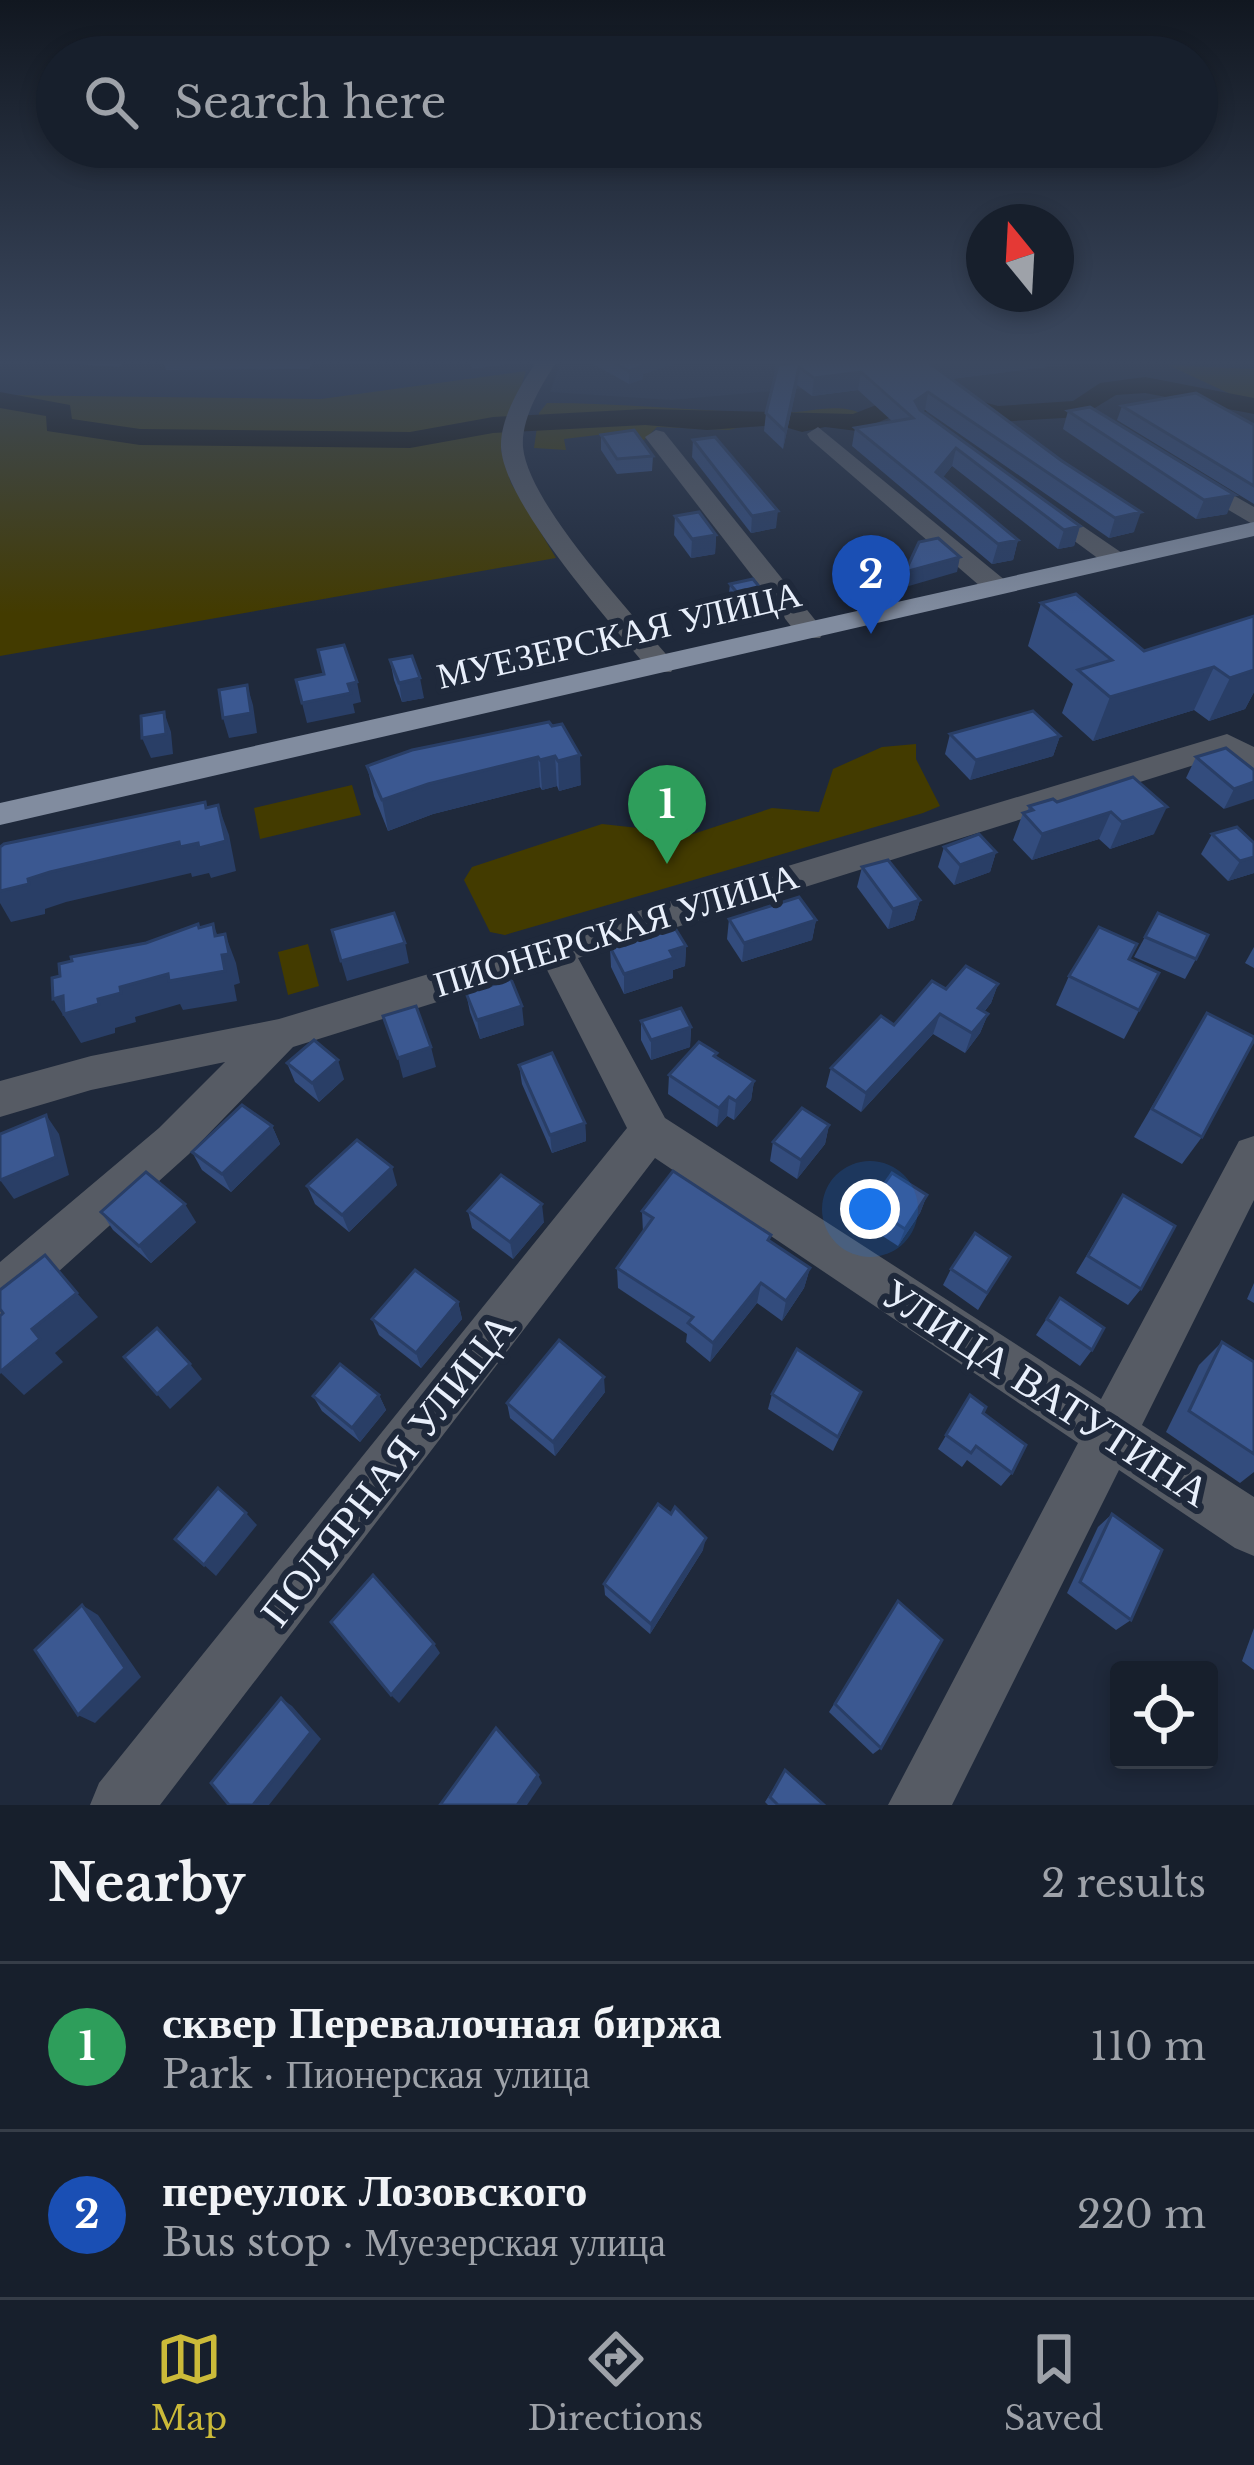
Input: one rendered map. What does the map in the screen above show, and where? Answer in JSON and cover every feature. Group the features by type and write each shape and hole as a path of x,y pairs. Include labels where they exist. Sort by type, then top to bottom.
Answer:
{"main road":[{"name":"МУЕЗЕРСКАЯ УЛИЦА","path":"0,814 1254,529"}],"street":[{"path":"515,445 514,458 528,488 572,555 662,666"},
{"path":"663,445 810,632"},
{"path":"831,445 998,587"},
{"path":"1175,468 1254,518"},
{"path":"1021,490 1116,560"},
{"name":"ПИОНЕРСКАЯ УЛИЦА","path":"0,1099 91,1072 279,1035 554,947 1241,753"},
{"name":"УЛИЦА ВАТУТИНА","path":"554,947 650,1131 1254,1529"},
{"path":"0,1293 174,1142 279,1035"},
{"name":"ПОЛЯРНАЯ УЛИЦА","path":"145,1796 650,1131"},
{"path":"919,1805 1254,1155"}],"shaded area":[{"path":"0,445 503,445 511,483 556,558 0,656"},
{"path":"565,445 566,450 534,448"},
{"path":"916,744 916,759 940,806 923,813 505,935 490,932 464,880 472,867 602,824 693,834 772,808 819,812 833,769 882,747"},
{"path":"352,785 361,815 260,839 254,808"},
{"path":"308,944 319,986 288,995 278,952"}],"building":[{"path":"608,445 645,445 653,456 617,459"},
{"path":"697,445 722,445 778,511 752,516"},
{"path":"876,445 969,445 1080,526 1064,530 956,448 936,472 1018,540 998,544"},
{"path":"1007,445 1041,445 1141,512 1115,518"},
{"path":"1120,445 1153,445 1235,495 1204,500"},
{"path":"1187,445 1254,445 1254,486"},
{"path":"699,512 716,535 692,539 675,516"},
{"path":"938,538 960,557 905,572 919,542"},
{"path":"753,579 766,595 743,600 730,584"},
{"path":"1076,594 1144,651 1254,616 1254,670 1230,678 1214,667 1110,697 1078,670 1112,660 1041,603"},
{"path":"344,645 357,682 348,684 351,693 302,703 296,680 324,674 318,650"},
{"path":"412,656 420,678 399,683 390,660"},
{"path":"247,685 251,713 223,718 219,690"},
{"path":"1033,711 1060,736 976,760 950,734"},
{"path":"164,712 166,734 142,738 141,716"},
{"path":"549,722 562,724 580,755 558,761 555,756 538,757 382,800 367,766 412,750"},
{"path":"1226,748 1254,770 1254,782 1234,789 1196,757"},
{"path":"1133,777 1167,807 1122,822 1111,812 1042,834 1023,813 1033,810 1029,806 1057,802"},
{"path":"205,802 206,808 218,805 226,841 199,848 198,843 180,847 179,842 50,872 28,879 29,884 0,891 0,847 4,844"},
{"path":"1237,827 1254,843 1254,857 1240,861 1212,834"},
{"path":"979,834 996,852 960,865 944,847"},
{"path":"888,860 920,900 893,909 862,867"},
{"path":"799,897 816,920 744,943 729,919"},
{"path":"394,913 405,943 341,961 332,930"},
{"path":"1158,913 1208,935 1196,959 1145,937"},
{"path":"198,924 199,928 213,924 215,936 225,934 229,954 222,955 225,971 169,981 168,974 120,987 121,993 98,999 99,1004 64,1014 63,996 53,999 52,978 60,976 59,964 72,961 71,957 146,943"},
{"path":"1099,927 1137,944 1129,959 1159,973 1139,1010 1069,976"},
{"path":"675,928 686,946 670,951 674,958 624,974 610,947"},
{"path":"966,966 998,984 978,1008 988,1014 972,1033 940,1014 866,1093 831,1068 881,1016 894,1025 932,981 946,989"},
{"path":"511,979 522,1006 477,1020 466,993"},
{"path":"416,1006 431,1047 398,1058 383,1016"},
{"path":"681,1008 691,1027 651,1040 641,1021"},
{"path":"1207,1013 1254,1040 1202,1137 1152,1109"},
{"path":"314,1040 338,1060 312,1083 287,1063"},
{"path":"699,1042 754,1081 736,1101 729,1097 719,1108 669,1075"},
{"path":"552,1053 585,1123 550,1135 519,1065"},
{"path":"242,1105 272,1126 222,1174 192,1152"},
{"path":"802,1108 829,1125 801,1160 773,1142"},
{"path":"46,1115 56,1157 0,1180 0,1134"},
{"path":"357,1140 392,1167 342,1215 307,1186"},
{"path":"673,1171 771,1235 768,1240 810,1268 786,1301 761,1283 713,1343 688,1323 693,1317 617,1268 653,1218 642,1211"},
{"path":"146,1172 185,1204 139,1246 101,1212"},
{"path":"892,1173 927,1195 905,1229 869,1206"},
{"path":"501,1175 542,1204 510,1242 468,1211"},
{"path":"1123,1195 1175,1226 1141,1289 1088,1256"},
{"path":"975,1233 1010,1257 987,1293 951,1269"},
{"path":"45,1255 77,1293 32,1329 40,1339 0,1372 0,1290"},
{"path":"415,1270 458,1302 416,1353 372,1319"},
{"path":"1060,1298 1104,1328 1092,1350 1047,1319"},
{"path":"157,1328 190,1364 157,1394 124,1357"},
{"path":"559,1340 604,1377 553,1442 507,1403"},
{"path":"1222,1342 1254,1362 1254,1454 1189,1411"},
{"path":"797,1349 861,1392 838,1437 772,1394"},
{"path":"340,1364 379,1395 352,1428 313,1396"},
{"path":"970,1395 986,1407 983,1413 1026,1445 1012,1473 976,1446 971,1453 946,1435"},
{"path":"218,1488 246,1513 204,1565 175,1539"},
{"path":"658,1504 671,1514 675,1507 706,1538 651,1624 604,1584"},
{"path":"1112,1514 1162,1550 1131,1620 1080,1582"},
{"path":"373,1575 434,1644 391,1695 331,1622"},
{"path":"898,1601 942,1640 881,1748 835,1704"},
{"path":"82,1605 125,1668 78,1715 35,1650"},
{"path":"281,1698 311,1732 253,1805 229,1805 211,1783"},
{"path":"496,1728 538,1775 517,1805 440,1805"},
{"path":"785,1770 824,1805 778,1805 770,1797"}],"place":[{"name":"переулок Лозовского","path":"871,634"},
{"name":"сквер Перевалочная биржа","path":"667,864"}]}
